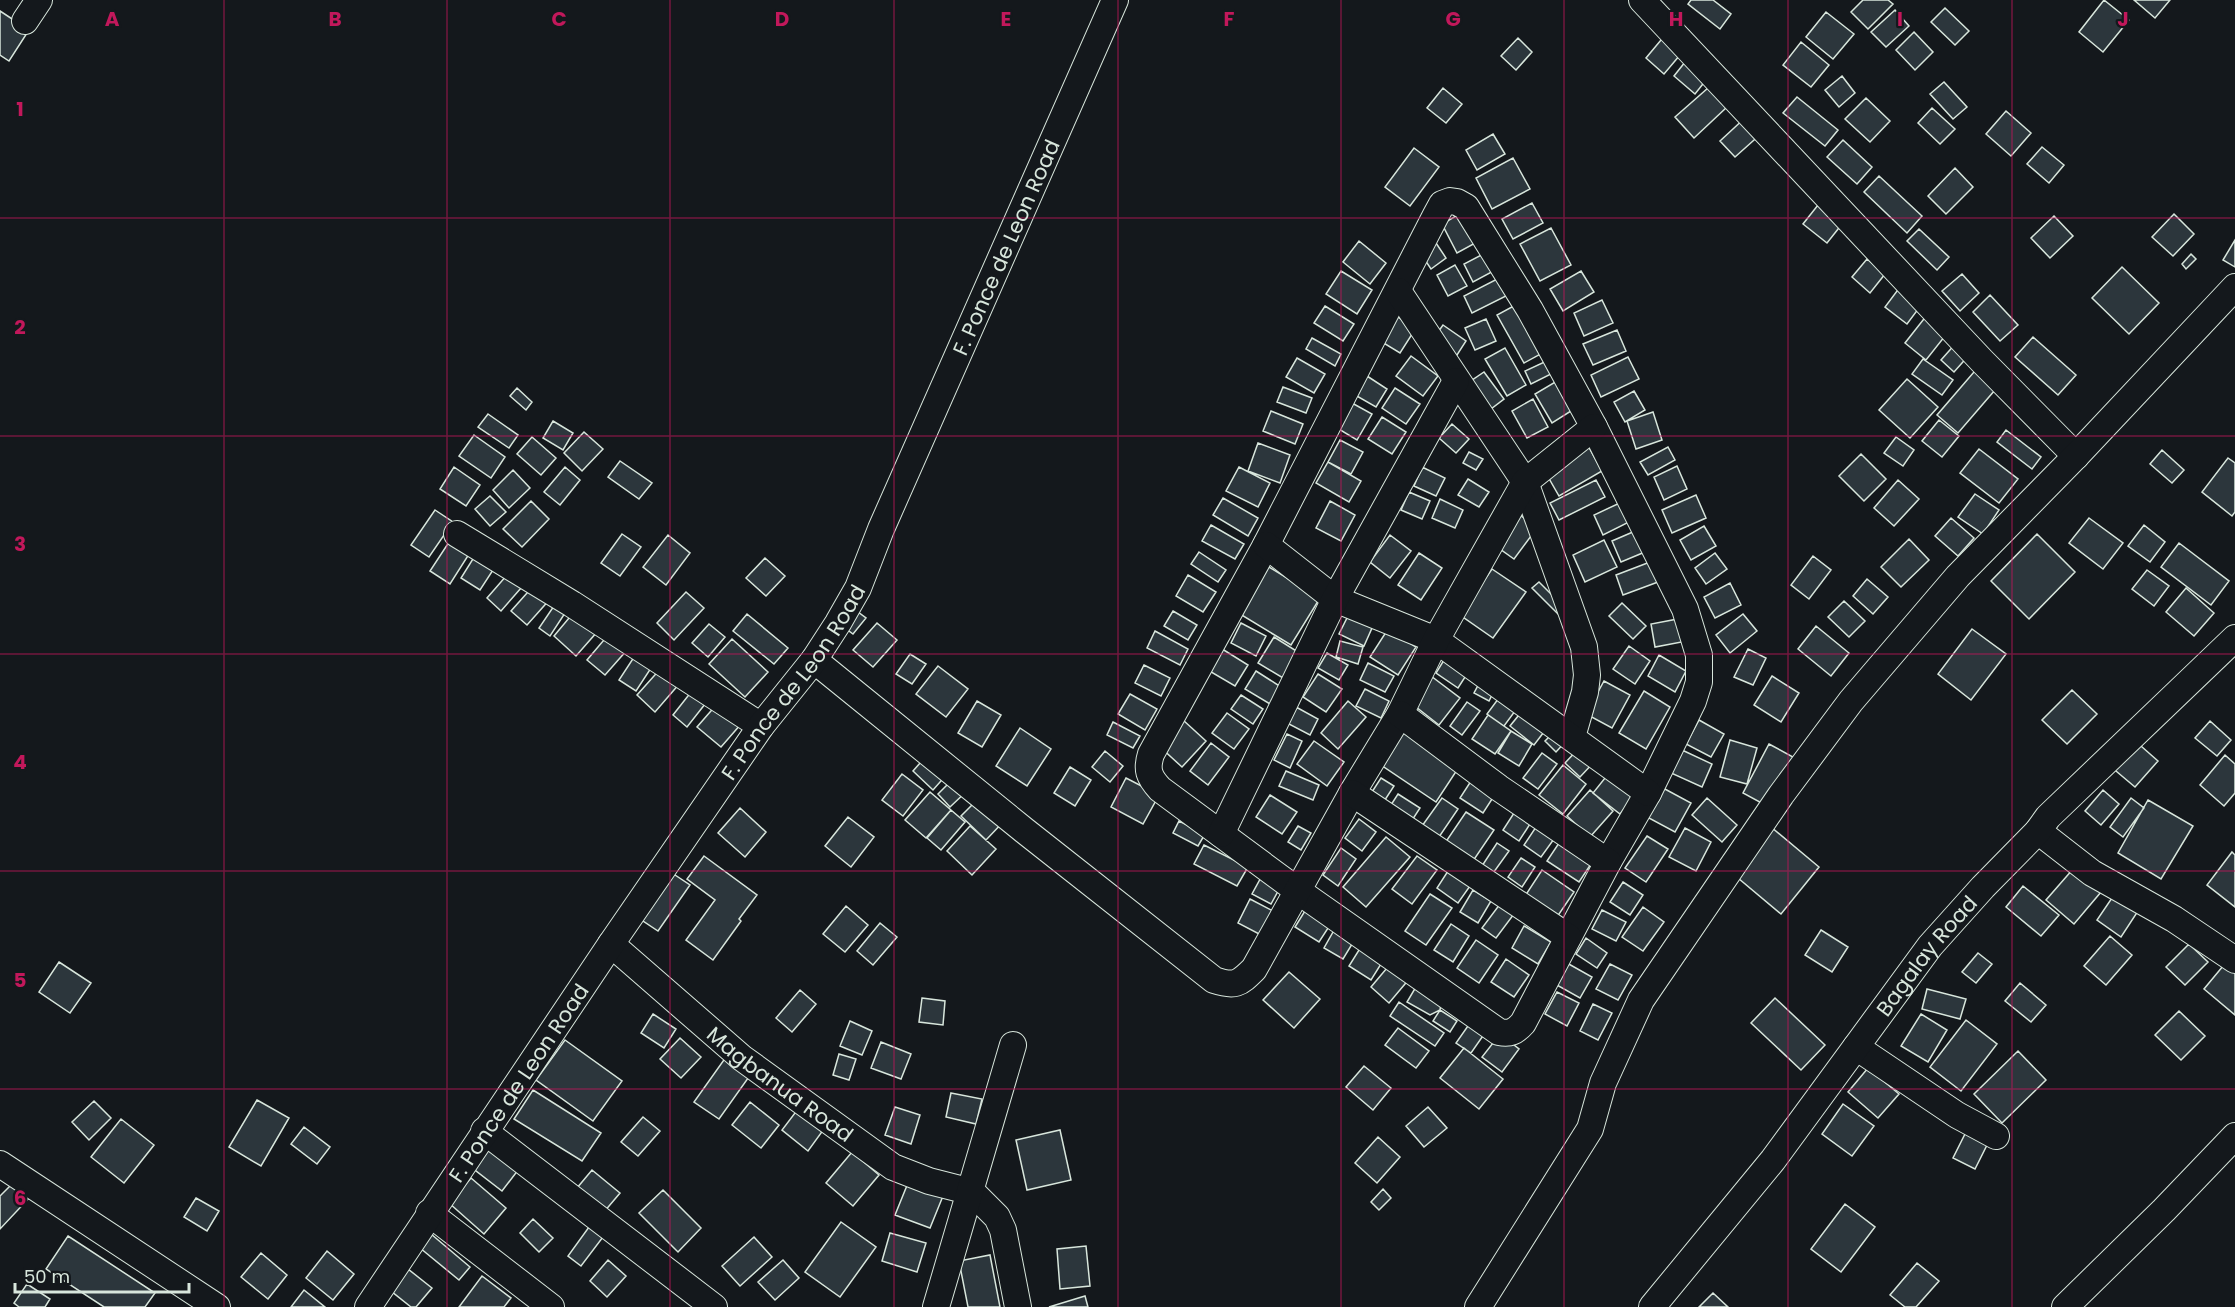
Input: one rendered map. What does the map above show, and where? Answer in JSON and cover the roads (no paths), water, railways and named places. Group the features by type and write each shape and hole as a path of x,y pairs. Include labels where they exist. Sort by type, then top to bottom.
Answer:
{"street":[{"path":"25,21 39,0"},
{"name":"F. Ponce de Leon Road","path":"368,1307 610,944 761,726 814,660 838,623 858,588 881,529 1115,0"},
{"path":"1642,0 1974,352 2076,456"},
{"path":"1449,201 1467,207 1530,310 1594,427 1685,609 1699,656 1699,682 1648,793 1608,862 1523,1023 1516,1031 1509,1034 1499,1032 1298,891 1160,789 1151,778 1147,767 1151,754 1266,544 1442,204 1449,201"},
{"path":"1478,1307 1590,1128 1603,1083 1641,1000 1781,795 1851,701 1958,576 2076,456 2235,287"},
{"path":"1398,291 1525,482 1584,647 1587,675 1585,692 1572,737"},
{"path":"1221,834 1335,599 1456,381"},
{"path":"814,660 1016,824 1214,980 1228,985 1240,983 1254,969 1352,793 1400,714 1436,640 1525,482 1594,427"},
{"path":"457,534 572,604 761,726"},
{"path":"1266,544 1335,599 1436,640 1648,793"},
{"name":"Bagalay Road","path":"1652,1307 1773,1160 1930,946 2038,831 2048,817 2231,648"},
{"path":"1400,714 1499,788 1608,862"},
{"path":"1352,793 1568,937"},
{"path":"2038,831 2092,873 2174,919 2235,960"},
{"name":"Magbanua Road","path":"610,944 742,1058 893,1167 929,1181 972,1192"},
{"path":"936,1307 972,1192 1013,1045"},
{"path":"1856,1047 1957,1115 1996,1136"},
{"path":"484,1131 714,1307"},
{"path":"2065,1307 2164,1210 2235,1136"},
{"path":"0,1164 217,1307"},
{"path":"972,1192 997,1217 1003,1230 1018,1307"},
{"path":"429,1213 551,1307"}]}
